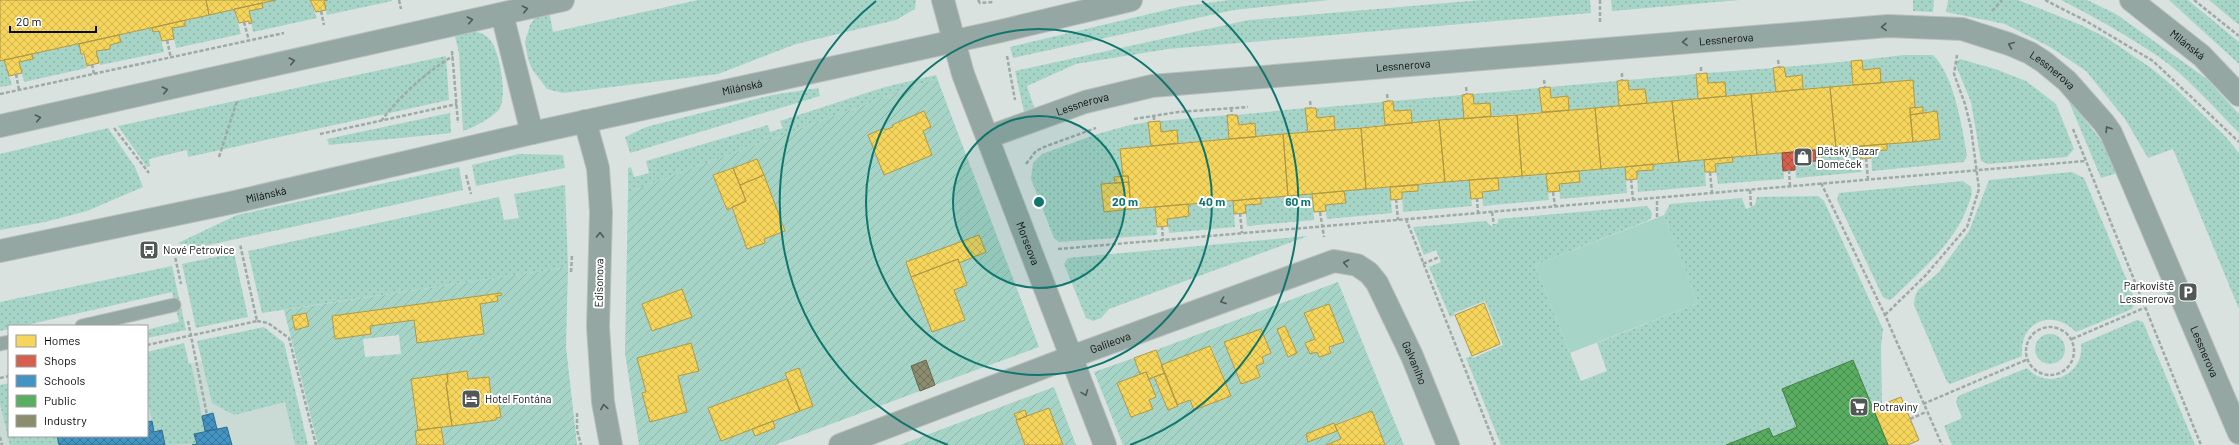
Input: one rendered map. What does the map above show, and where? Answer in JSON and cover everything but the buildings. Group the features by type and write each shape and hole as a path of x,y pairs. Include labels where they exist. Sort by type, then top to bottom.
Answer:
{"street":[{"path":"0,126 562,0"},
{"path":"943,0 952,41"},
{"name":"Milánská","path":"0,251 230,203 460,149 952,41 1131,0"},
{"name":"Milánská","path":"2131,0 2202,56 2239,96"},
{"path":"502,14 532,133"},
{"name":"Lessnerova","path":"988,137 1085,102 1152,86 1888,26 1962,30 2009,44 2030,53 2044,62 2067,81 2111,133 2239,433"},
{"name":"Morseova","path":"952,41 1105,445"},
{"name":"Edisonova","path":"585,121 598,168 600,212 598,327 603,402 611,445"},
{"name":"Galileova","path":"840,445 1071,357 1329,262 1341,261 1357,265 1369,273 1378,284"},
{"name":"Galvaniho","path":"1378,284 1412,356 1448,445"}],"lane":[{"path":"91,325 117,322 174,305"}],"path":[{"path":"399,0 401,9"},
{"path":"978,0 980,3 989,1 994,2"},
{"path":"2045,0 2086,21 2153,61 2239,142"},
{"path":"2194,0 2239,36"},
{"path":"393,10 408,7"},
{"path":"320,11 324,25"},
{"path":"244,22 249,41"},
{"path":"317,26 332,23"},
{"path":"448,25 453,56 460,149"},
{"path":"0,94 286,33"},
{"path":"167,40 170,58"},
{"path":"1950,52 1962,52"},
{"path":"1885,315 1925,276 1967,228 1979,189 1971,128 1965,104 1954,74 1958,52"},
{"path":"381,121 395,102 432,69 453,56"},
{"path":"1771,60 1786,59"},
{"path":"1778,60 1779,67"},
{"path":"92,64 94,74"},
{"path":"1701,66 1701,74"},
{"path":"1693,67 1708,66"},
{"path":"219,157 246,71"},
{"path":"1616,74 1630,72"},
{"path":"1622,73 1622,81"},
{"path":"16,74 19,90"},
{"path":"1544,80 1545,88"},
{"path":"1536,81 1551,80"},
{"path":"1458,88 1474,86"},
{"path":"1466,87 1467,94"},
{"path":"1379,95 1395,93"},
{"path":"1387,94 1388,101"},
{"path":"1302,102 1318,100"},
{"path":"1310,101 1311,108"},
{"path":"320,134 457,104"},
{"path":"1133,119 1255,106"},
{"path":"1231,108 1232,115"},
{"path":"1154,116 1154,122"},
{"path":"2071,126 2201,445"},
{"path":"1024,169 1028,159 1036,151 1097,128"},
{"path":"1866,158 1868,179"},
{"path":"1052,250 2085,161"},
{"path":"1789,170 1790,186"},
{"path":"1710,172 1712,193"},
{"path":"1631,179 1633,200"},
{"path":"1821,183 1885,315 1926,412 1942,445"},
{"path":"1750,190 1750,207"},
{"path":"1553,192 1555,206"},
{"path":"1477,198 1478,213"},
{"path":"1657,198 1657,217"},
{"path":"1396,199 1398,220"},
{"path":"1320,212 1321,227"},
{"path":"1492,212 1494,225"},
{"path":"1240,213 1242,233"},
{"path":"1406,219 1496,445"},
{"path":"1162,226 1163,240"},
{"path":"240,244 257,321"},
{"path":"174,252 182,290"},
{"path":"1423,264 1439,257"},
{"path":"2072,339 2144,308"},
{"path":"188,320 207,415"},
{"path":"148,345 257,321 268,323 289,338 316,445"},
{"path":"2052,326 2062,329 2072,339 2074,346 2074,357 2070,365 2059,374 2043,375 2033,370 2026,360 2026,341 2038,329 2052,326"},
{"path":"1923,404 2026,360"},
{"path":"1910,419 1926,412"},
{"path":"0,437 2,445"}],"shaded area":[{"path":"284,343 308,445 0,445 0,406 8,404 8,437 148,437 148,373"}],"green space":[{"path":"276,0 310,0 317,18 253,32 249,11 262,3"},
{"path":"698,0 916,0 915,9 896,20 796,44 718,74 563,93 547,89 532,69 528,59 525,42 530,25 534,19 549,11 553,32"},
{"path":"1229,0 1329,0 1234,10 1013,58 1010,47 1179,7"},
{"path":"1481,0 1590,0 1591,13 1168,49 1076,64 1027,86 1035,110 1024,112 1015,71 1249,20"},
{"path":"1611,0 1740,0 1612,11"},
{"path":"1913,0 1934,0 1933,12 1913,11"},
{"path":"1948,0 2018,0 2081,25 2107,38 2151,68 2174,87 2226,137 2239,153 2239,309 2173,149 2148,158 2125,119 2086,71 2050,47 2005,24 1946,12"},
{"path":"2061,0 2087,0 2116,14 2207,79 2239,114 2239,133 2191,83 2170,65 2111,27"},
{"path":"2169,0 2188,0 2239,42 2239,64"},
{"path":"2209,0 2239,0 2239,25"},
{"path":"324,1 392,1 327,15"},
{"path":"234,9 241,34 176,48 172,28 184,26 185,20"},
{"path":"152,28 153,32 159,31 164,52 100,65 96,51 110,49 110,45 120,42 119,35"},
{"path":"464,29 482,34 491,41 500,64 503,93 500,108 493,115 483,122 463,131 459,53 454,32"},
{"path":"79,44 87,68 24,82 19,62 32,54"},
{"path":"1904,55 1933,55 1940,64 1952,88 1960,116 1967,155 1964,162 1872,171 1871,151 1887,150 1887,144 1940,139 1937,112 1923,113 1923,107 1915,107 1912,80 1881,83 1880,69 1863,70 1862,60"},
{"path":"446,56 449,100 188,157 187,150 149,159 150,166 147,167 118,126"},
{"path":"1960,59 1995,69 2026,81 2056,104 2074,149 2067,157 1988,164 1981,161 1971,102 1955,63"},
{"path":"4,60 12,85 0,87 0,61"},
{"path":"1851,61 1853,85 1803,89 1802,75 1786,77 1784,67"},
{"path":"1773,68 1776,92 1726,96 1724,82 1708,83 1707,73"},
{"path":"1696,74 1698,99 1647,103 1645,89 1629,90 1628,80"},
{"path":"936,75 937,78 628,192 628,168 631,167 634,177 649,173 646,161 768,125 770,132 783,128 780,121 885,87"},
{"path":"937,78 1039,347 935,385 926,360 911,366 920,391 775,445 639,445 625,353 628,192","holes":["924,111 931,126 923,131 932,155 884,175 868,135 884,128 885,130 893,127 892,125","757,159 785,231 764,239 765,243 748,249 732,209 726,210 713,175","979,235 986,252 959,263 967,285 954,290 906,262","682,289 692,317 652,331 642,304","691,343 698,371 678,376 687,412 650,422 646,392 638,358","799,368 813,406 773,421 775,428 755,435 752,429 709,409 787,379 785,372"]},
{"path":"1617,81 1619,106 1569,110 1568,96 1551,98 1550,87"},
{"path":"818,88 820,96 630,153 625,137 646,127 772,95"},
{"path":"1539,88 1542,112 1491,116 1490,103 1474,104 1473,94"},
{"path":"1462,95 1464,119 1412,123 1411,110 1394,111 1393,101"},
{"path":"2067,97 2108,149 2121,172 2101,178"},
{"path":"1383,102 1385,125 1335,130 1334,116 1317,118 1316,108"},
{"path":"1305,108 1308,132 1256,137 1255,123 1239,125 1237,115"},
{"path":"450,113 451,133 329,145 327,139"},
{"path":"1227,115 1229,139 1178,143 1177,131 1161,132 1160,121"},
{"path":"1148,122 1151,146 1121,149 1123,176 1114,177 1115,183 1101,185 1104,212 1155,207 1157,235 1059,242 1054,238 1031,179 1033,163 1042,154 1097,134 1130,125"},
{"path":"108,128 135,167 143,187 87,211 45,222 0,230 0,154"},
{"path":"1860,146 1862,172 1796,178 1795,163 1815,161 1815,150"},
{"path":"1782,153 1784,179 1718,184 1715,164 1733,162 1732,157"},
{"path":"519,154 563,155 565,168 476,186 472,165"},
{"path":"1704,160 1706,186 1638,192 1637,171 1653,170 1653,164"},
{"path":"459,167 463,190 195,248 178,243 237,215"},
{"path":"1625,167 1627,193 1560,199 1559,184 1580,182 1579,171"},
{"path":"2072,172 2084,178 2136,302 2132,309 2076,332 2067,325 2057,321 2048,320 2039,322 2026,334 2022,356 1950,384 1947,382 1914,305 1915,296 1918,290 1939,272 1969,231 1989,180"},
{"path":"1546,174 1549,200 1483,206 1482,192 1499,190 1498,178"},
{"path":"1469,180 1472,206 1403,212 1402,192 1418,191 1418,185"},
{"path":"1963,181 1971,187 1972,190 1967,208 1953,234 1925,267 1893,298 1889,300 1883,297 1837,200 1839,193"},
{"path":"565,185 568,267 262,313 248,251 499,197 504,220 519,218 514,194"},
{"path":"1390,187 1392,213 1327,219 1325,205 1346,203 1344,191"},
{"path":"1312,194 1314,220 1247,226 1245,205 1261,204 1261,198"},
{"path":"1818,196 1824,201 1883,329 1881,347 1882,404 1873,408 1853,360 1782,389 1797,427 1773,437 1769,428 1726,445 1501,445 1466,358 1472,356 1473,358 1503,345 1485,301 1454,313 1455,315 1450,317 1429,267 1441,262 1436,250 1424,255 1413,227 1486,221 1491,226 1498,223 1498,219 1647,206 1652,213 1651,218 1647,221 1535,265 1581,381 1607,371 1597,343 1698,303 1664,215 1670,204 1742,198 1746,209 1755,205 1757,197"},
{"path":"1233,201 1235,227 1169,233 1167,219 1189,216 1188,204"},
{"path":"1664,215 1698,303 1570,353 1535,265"},
{"path":"1308,236 1109,309 1101,318 1093,321 1086,318 1064,264 1068,258"},
{"path":"234,253 248,317 196,328 182,264"},
{"path":"172,266 186,330 148,338 148,330 150,329 179,322 172,292 26,325 8,325 8,329 0,331 0,302"},
{"path":"568,267 566,347 577,445 444,445 441,427 496,420 496,418 501,417 498,400 493,401 491,398 489,377 468,379 467,371 411,379 418,430 415,431 417,445 318,445 284,310","holes":["501,293 501,295 497,296 498,301 480,304 484,334 418,343 414,320 370,326 371,334 336,339 332,316","306,313 309,326 295,330 292,316","399,335 401,354 365,357 363,339"]},
{"path":"1338,282 1404,445 1385,445 1371,411 1306,435 1308,441 1337,431 1341,439 1326,445 1123,445 1094,372 1134,358 1140,374 1117,383 1131,417 1153,409 1149,400 1156,397 1149,379 1154,377 1168,410 1190,400 1194,410 1231,396 1211,346 1161,365 1156,350","holes":["1329,304 1331,353 1319,357 1317,352 1306,343 1315,339 1304,313","1285,326 1297,353 1288,357 1277,329","1261,329 1271,353 1262,357 1264,363 1256,366 1260,377 1241,384 1224,342"]},
{"path":"2137,320 2143,322 2195,445 1952,445 1944,426 1962,418 1956,402 1958,396 2027,368 2035,375 2044,378 2054,379 2063,376 2071,371 2077,364 2081,355 2081,344"},
{"path":"264,327 284,343 308,445 295,445 285,402 234,415 212,403 197,341"},
{"path":"2050,334 2061,338 2065,349 2061,360 2050,364 2039,360 2035,349 2039,338"},
{"path":"184,343 189,364 191,363 205,431 195,434 197,444 165,445 162,430 154,432 148,402 148,352"},
{"path":"8,383 8,437 0,404 0,385"},
{"path":"1054,387 1076,445 1063,445 1048,408 1027,416 1025,410 1014,414 1025,445 900,445"},
{"path":"8,437 57,437 59,445 10,445"}],"place":[{"name":"Dětský Bazar Domeček","path":"1803,157"},
{"name":"Nové Petrovice","path":"149,250"},
{"name":"Parkoviště Lessnerova","path":"2188,292"},
{"name":"Hotel Fontána","path":"471,399"},
{"name":"Potraviny","path":"1859,407"}]}
